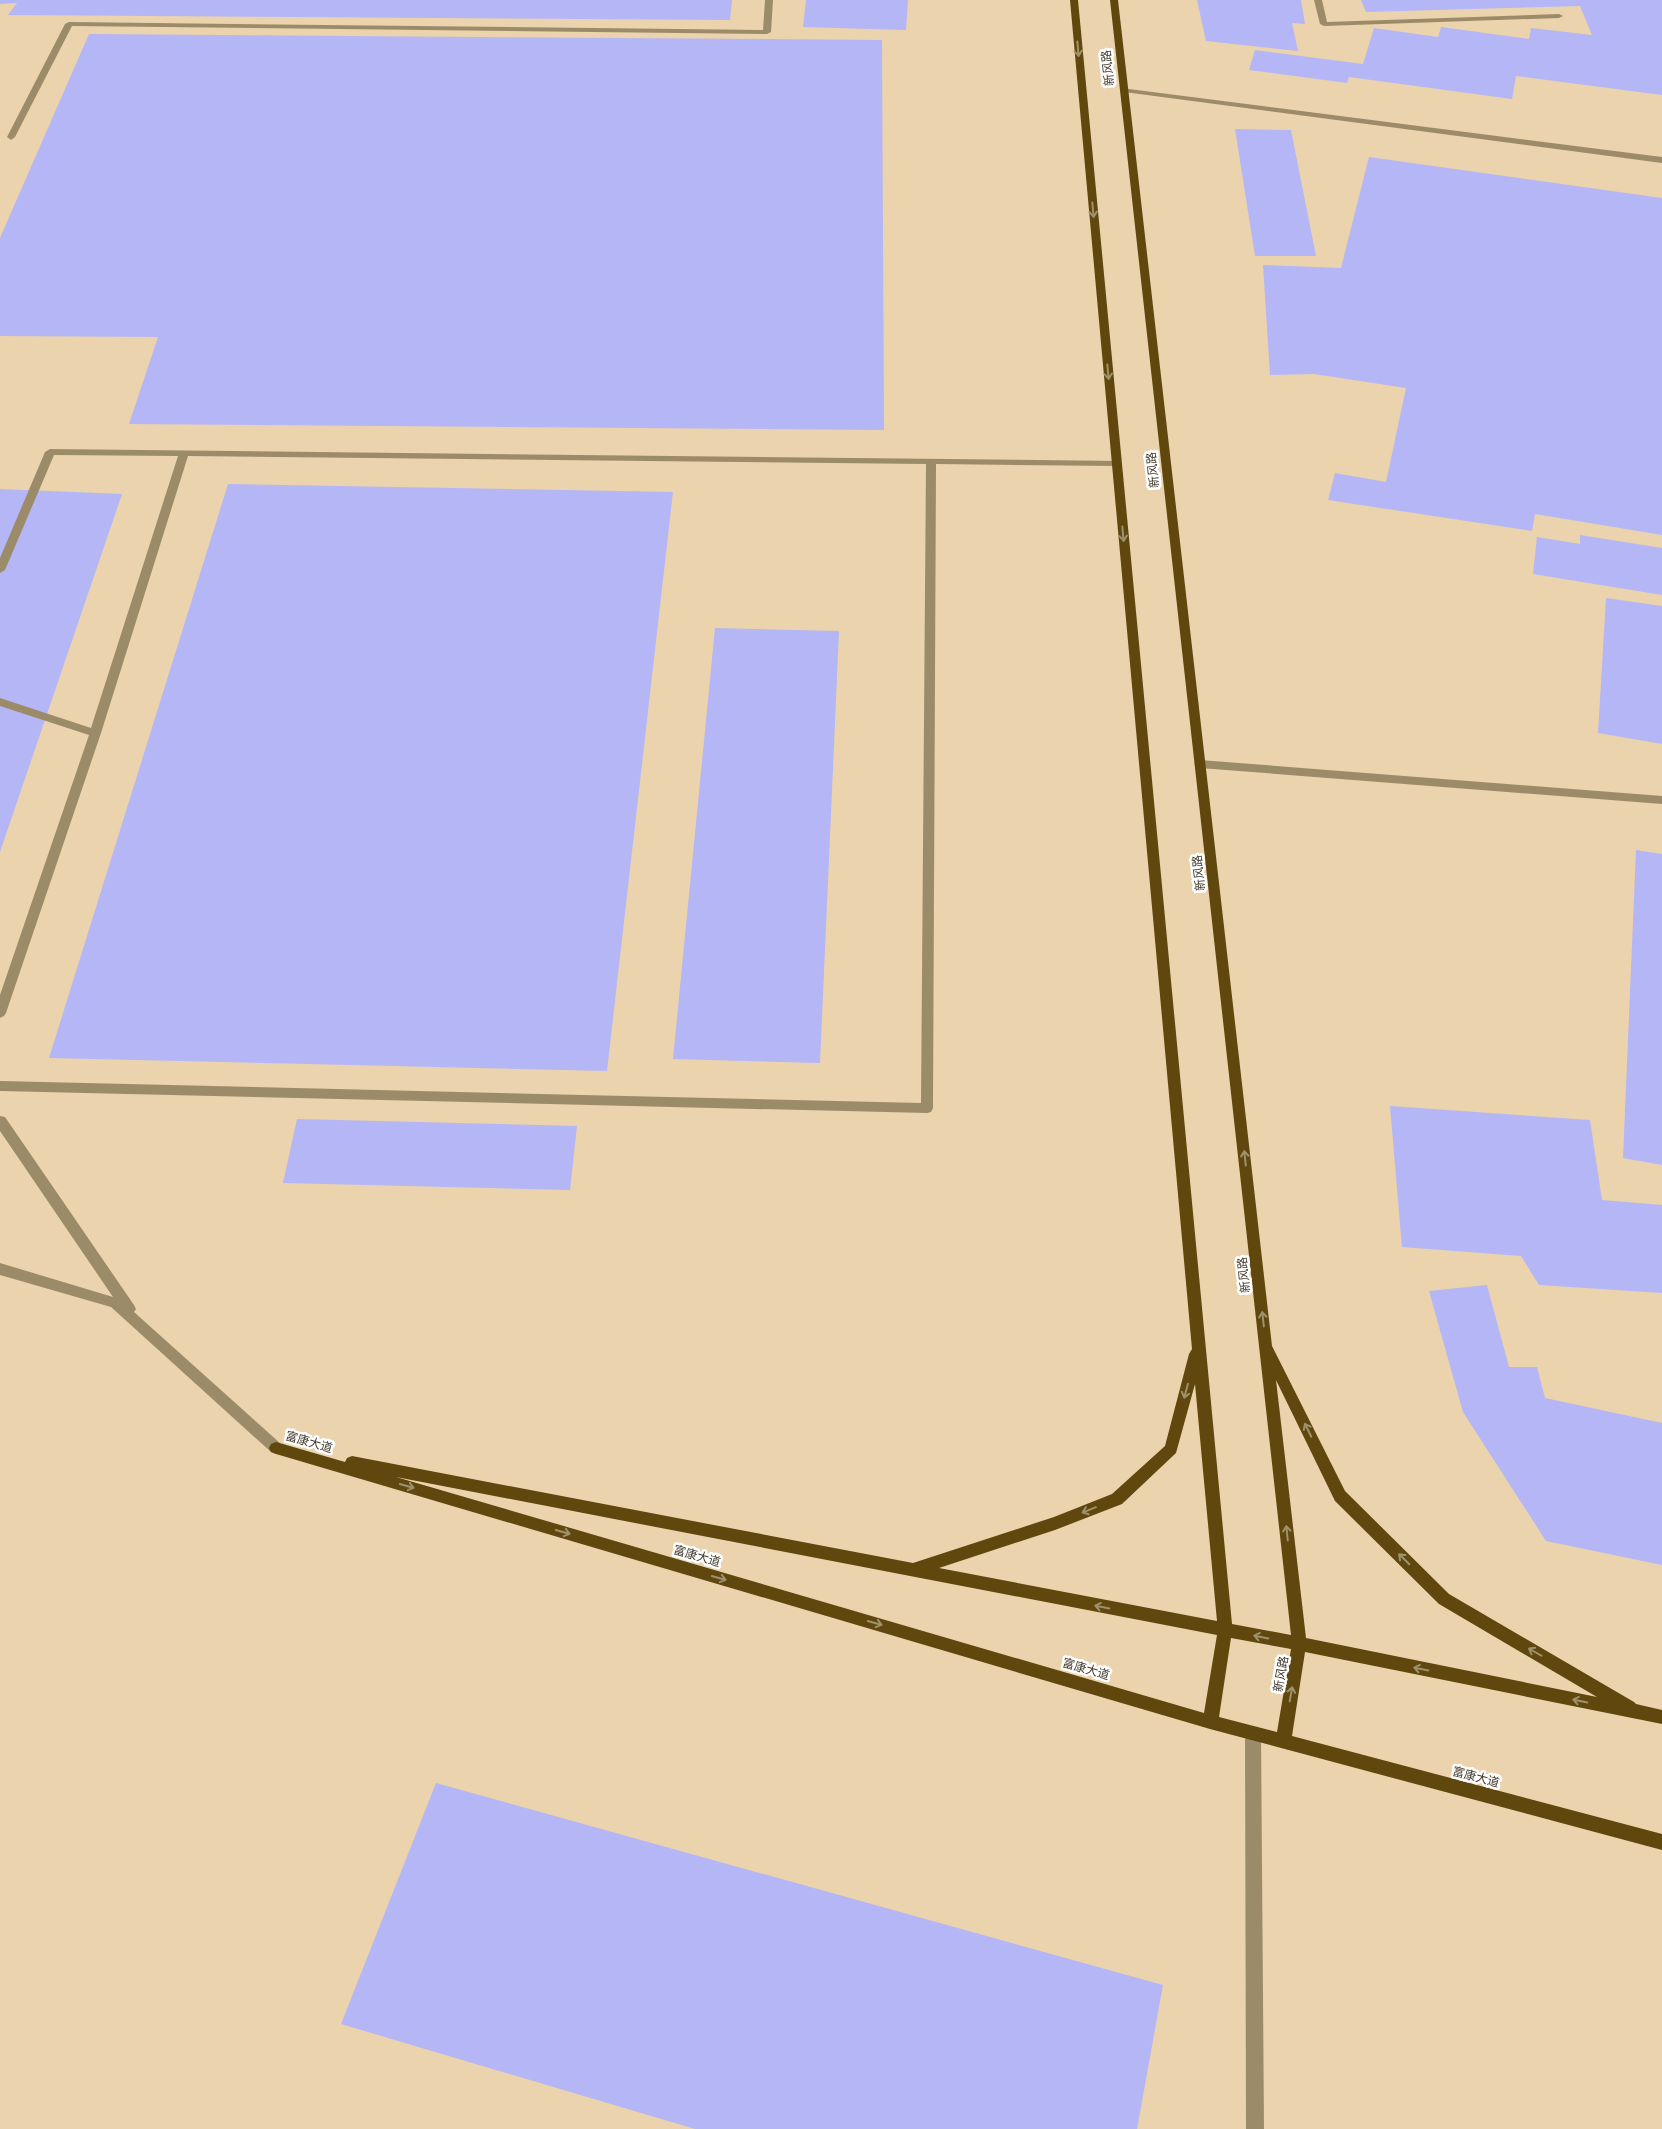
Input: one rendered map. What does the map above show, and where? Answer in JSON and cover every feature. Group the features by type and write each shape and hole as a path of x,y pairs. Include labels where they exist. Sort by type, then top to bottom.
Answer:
{"main road":[{"path":"1074,0 1225,1631 1210,1722"},
{"name":"新风路","path":"1114,0 1300,1644 1283,1742"},
{"path":"1265,1343 1340,1496 1444,1599 1638,1712"},
{"path":"912,1571 1055,1524 1117,1499 1170,1449 1198,1344"},
{"name":"富康大道","path":"276,1448 1300,1644 1662,1718"},
{"name":"富康大道","path":"276,1448 1210,1722 1662,1842"}],"street":[{"path":"11,137 69,24 767,32 769,0"},
{"path":"1318,0 1324,24 1559,16"},
{"path":"1124,90 1662,160"},
{"path":"0,570 50,452 1117,464"},
{"path":"0,1013 94,733 184,453"},
{"path":"0,1086 927,1108 931,462"},
{"path":"0,702 94,733"},
{"path":"1200,764 1662,800"},
{"path":"0,1121 141,1327"},
{"path":"0,1269 115,1303 276,1448"},
{"path":"1253,1733 1254,2129"}],"shaded area":[{"path":"0,0 1662,0 1662,2129 0,2129"}],"building":[{"path":"0,0 732,0 730,20 8,15 17,3 0,4"},
{"path":"806,0 908,0 906,30 803,27"},
{"path":"1197,0 1301,0 1305,24 1292,23 1298,51 1206,41"},
{"path":"1361,0 1662,0 1662,95 1516,76 1512,99 1349,77 1347,83 1249,70 1255,50 1363,64 1374,28 1438,37 1441,27 1529,39 1531,28 1592,35 1580,6 1366,12"},
{"path":"89,34 882,40 884,430 129,424 158,337 0,336 0,238"},
{"path":"1235,129 1291,130 1316,256 1255,256"},
{"path":"1369,157 1662,198 1662,535 1535,514 1532,531 1328,500 1335,473 1386,482 1406,388 1314,374 1270,375 1263,265 1341,268"},
{"path":"228,484 673,492 607,1071 49,1058"},
{"path":"0,489 122,494 0,852"},
{"path":"1580,535 1662,548 1662,595 1533,574 1537,537 1580,544"},
{"path":"1606,598 1662,606 1662,744 1598,733"},
{"path":"715,628 839,631 820,1063 673,1059"},
{"path":"1636,850 1662,854 1662,1165 1623,1158"},
{"path":"1390,1106 1590,1120 1602,1200 1662,1205 1662,1293 1539,1285 1521,1256 1402,1247"},
{"path":"297,1119 577,1126 570,1190 283,1183"},
{"path":"1487,1285 1509,1367 1537,1367 1545,1398 1662,1423 1662,1565 1546,1541 1463,1412 1429,1291"},
{"path":"436,1783 1163,1985 1137,2129 695,2129 341,2024"}]}
